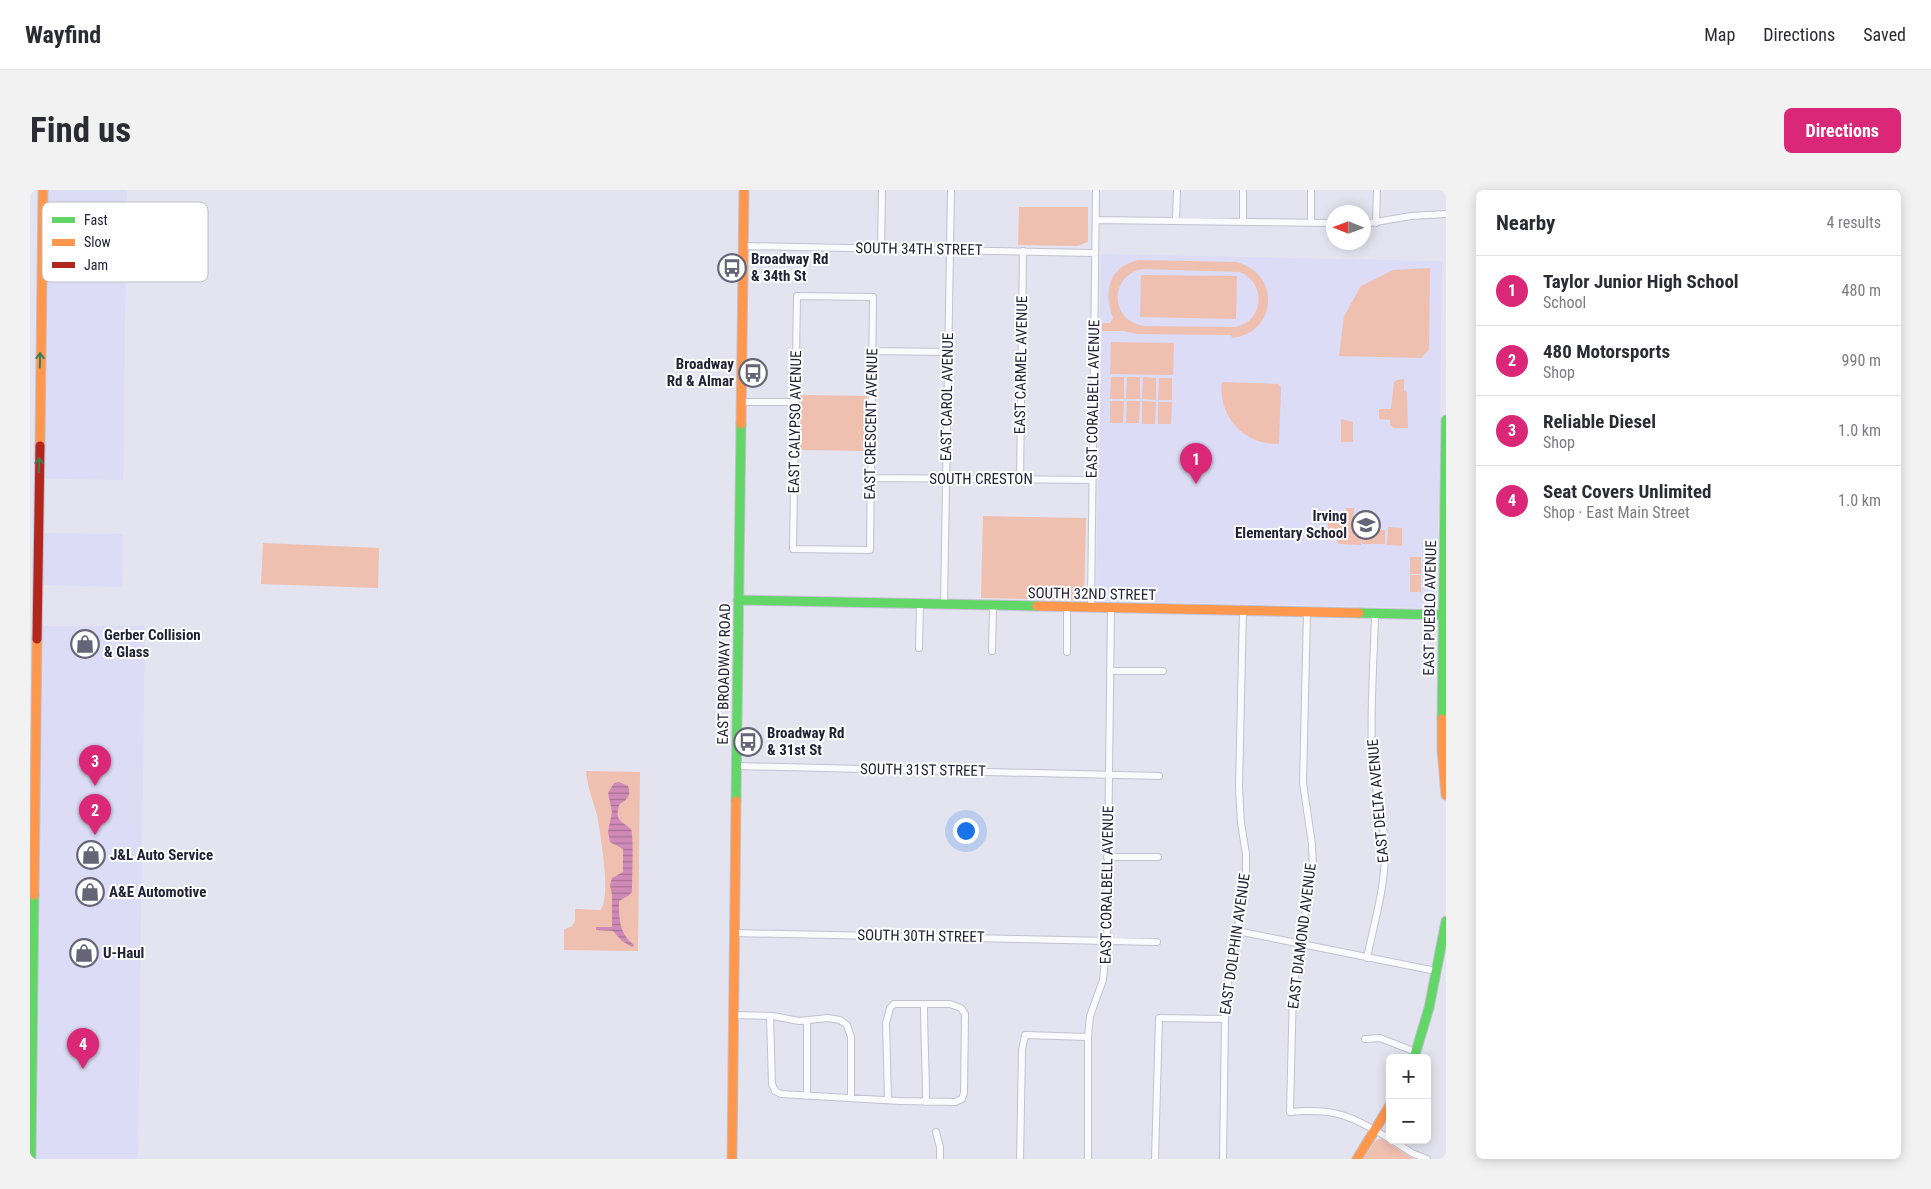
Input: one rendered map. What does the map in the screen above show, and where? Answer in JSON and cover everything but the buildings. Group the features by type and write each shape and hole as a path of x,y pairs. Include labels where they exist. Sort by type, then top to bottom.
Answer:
{"main road":[{"name":"EAST BROADWAY ROAD","path":"732,1159 744,190"},
{"path":"31,1159 33,759 42,263"},
{"path":"30,409 40,409"},
{"name":"EAST PUEBLO AVENUE","path":"1446,420 1442,750 1446,795"},
{"name":"SOUTH 32ND STREET","path":"738,600 1445,615"},
{"path":"1415,1054 1445,933 1446,921"},
{"path":"1357,1159 1386,1112"}],"street":[{"path":"881,249 882,190"},
{"name":"EAST CAROL AVENUE","path":"944,604 951,190"},
{"name":"EAST CORALBELL AVENUE","path":"1091,608 1096,190"},
{"path":"1176,221 1177,190"},
{"path":"1243,190 1243,222"},
{"path":"1311,190 1311,222"},
{"path":"1376,223 1377,190"},
{"path":"1371,223 1411,216 1446,214"},
{"path":"1096,220 1326,222"},
{"name":"SOUTH 34TH STREET","path":"744,246 1095,253"},
{"name":"EAST CARMEL AVENUE","path":"1020,480 1023,251"},
{"name":"EAST CRESCENT AVENUE","path":"797,296 873,297 870,550"},
{"name":"EAST CALYPSO AVENUE","path":"797,296 793,549 870,550"},
{"path":"872,351 948,352"},
{"path":"741,402 795,402"},
{"name":"SOUTH CRESTON","path":"871,478 1092,480"},
{"path":"919,648 920,604"},
{"path":"992,651 993,606"},
{"path":"1067,607 1067,652"},
{"name":"EAST CORALBELL AVENUE","path":"1088,1159 1088,1037 1090,1016 1104,980 1107,940 1111,608"},
{"name":"EAST DOLPHIN AVENUE","path":"1223,1159 1225,1019 1229,973 1246,883 1246,854 1241,823 1239,787 1243,610"},
{"name":"EAST DIAMOND AVENUE","path":"1307,612 1304,783 1312,844 1313,869 1302,944 1293,988 1290,1112 1328,1110 1356,1119 1375,1130"},
{"name":"EAST DELTA AVENUE","path":"1367,958 1384,874 1385,852 1372,754 1375,613"},
{"path":"1110,671 1163,671"},
{"name":"SOUTH 31ST STREET","path":"736,766 1159,776"},
{"path":"1107,857 1158,857"},
{"path":"1236,931 1436,971"},
{"name":"SOUTH 30TH STREET","path":"734,933 1157,942"},
{"path":"770,1016 772,1084 775,1091 781,1094 851,1097 888,1100 926,1102 955,1102 962,1099 964,1093 965,1014 961,1008 950,1004 894,1004 890,1008 886,1016 888,1100"},
{"path":"924,1004 924,1044 927,1061 926,1102"},
{"path":"733,1015 807,1020 828,1018 840,1020 847,1026 851,1037 851,1097"},
{"path":"1155,1159 1159,1018 1225,1019"},
{"path":"807,1020 807,1096"},
{"path":"1020,1159 1022,1050 1024,1035 1088,1037"},
{"path":"1365,1038 1380,1038 1413,1054"},
{"path":"1375,1130 1386,1137"},
{"path":"936,1132 940,1147 940,1159"},
{"path":"1397,1144 1427,1159"}],"shaded area":[{"path":"48,190 127,190 127,202 48,202"},
{"path":"1019,207 1088,207 1088,242 1078,246 1018,245"},
{"path":"1101,254 1442,261 1436,606 1431,608 1099,601 1096,596"},
{"path":"1138,260 1236,262 1251,268 1261,278 1267,290 1268,302 1265,315 1258,326 1247,334 1232,338 1231,335 1137,334 1124,331 1102,331 1102,323 1110,323 1113,318 1109,300 1110,283 1114,275 1128,264","holes":["1143,269 1240,272 1254,284 1258,292 1259,301 1253,317 1246,323 1236,327 1144,326 1124,316 1119,307 1119,288 1124,280 1132,273"]},
{"path":"1430,268 1429,350 1421,358 1339,356 1344,316 1361,286 1393,270"},
{"path":"1141,275 1237,276 1236,319 1140,317"},
{"path":"47,282 126,282 123,480 45,479"},
{"path":"1111,342 1174,343 1173,375 1110,374"},
{"path":"1111,377 1124,377 1124,399 1110,399"},
{"path":"1127,377 1140,377 1140,399 1126,399"},
{"path":"1143,377 1156,378 1156,400 1142,399"},
{"path":"1159,378 1172,378 1172,400 1158,400"},
{"path":"1404,379 1404,391 1407,392 1408,428 1394,428 1390,425 1390,420 1379,419 1379,409 1391,409 1394,382"},
{"path":"1222,382 1278,384 1281,388 1279,444 1255,440 1236,426 1224,407"},
{"path":"801,395 867,396 866,451 800,450"},
{"path":"1110,401 1124,401 1123,423 1110,423"},
{"path":"1127,401 1140,401 1139,423 1126,423"},
{"path":"1142,401 1156,402 1155,424 1142,424"},
{"path":"1158,402 1172,402 1171,424 1158,424"},
{"path":"1341,419 1353,422 1353,442 1341,442"},
{"path":"1346,508 1354,508 1353,525 1362,525 1361,545 1339,544 1337,542 1337,532 1328,532 1328,517 1345,517"},
{"path":"983,516 1086,518 1084,600 981,598"},
{"path":"1388,527 1402,528 1402,546 1387,545"},
{"path":"1362,530 1385,530 1385,544 1362,544"},
{"path":"44,533 123,534 122,587 43,585"},
{"path":"263,543 379,548 378,588 261,584"},
{"path":"1410,557 1421,557 1421,574 1410,574"},
{"path":"1410,575 1421,575 1421,592 1410,592"},
{"path":"43,626 145,626 138,1159 35,1159"},
{"path":"586,771 640,772 638,951 564,950 564,929 571,927 575,921 575,909 600,910 605,893 604,865 597,815"},
{"path":"619,782 628,786 629,789 628,797 619,805 618,818 631,829 633,849 632,892 619,901 619,914 625,936 634,945 632,947 622,941 613,931 596,930 596,927 612,927 612,895 610,885 612,878 623,872 623,849 610,842 608,832 612,812 608,793 614,783"},
{"path":"1382,1139 1386,1142 1386,1144 1390,1144 1414,1159 1364,1159 1375,1141"}],"traffic: fast":[{"path":"1442,719 1446,420"},
{"path":"736,801 741,424"},
{"path":"738,600 1037,606"},
{"path":"1359,613 1446,615"},
{"path":"31,1159 34,895"},
{"path":"1415,1054 1429,1008 1446,921"}],"traffic: slow":[{"path":"43,190 43,202"},
{"path":"741,424 744,190"},
{"path":"40,446 42,275"},
{"path":"1037,606 1359,613"},
{"path":"34,895 37,639"},
{"path":"1442,719 1442,750 1446,795"},
{"path":"732,1159 736,801"},
{"path":"1357,1159 1386,1112"}],"traffic: jam":[{"path":"37,639 40,446"}],"place":[{"name":"Broadway Rd & 34th St","path":"732,268"},
{"name":"Broadway Rd & Almar","path":"753,373"},
{"name":"Taylor Junior High School","path":"1196,484"},
{"name":"Irving Elementary School","path":"1366,525"},
{"name":"Gerber Collision & Glass","path":"85,644"},
{"name":"Broadway Rd & 31st St","path":"748,742"},
{"name":"Reliable Diesel","path":"95,786"},
{"name":"480 Motorsports","path":"95,835"},
{"name":"J&L Auto Service","path":"91,855"},
{"name":"A&E Automotive","path":"90,892"},
{"name":"U-Haul","path":"84,953"},
{"name":"Seat Covers Unlimited","path":"83,1069"}]}
